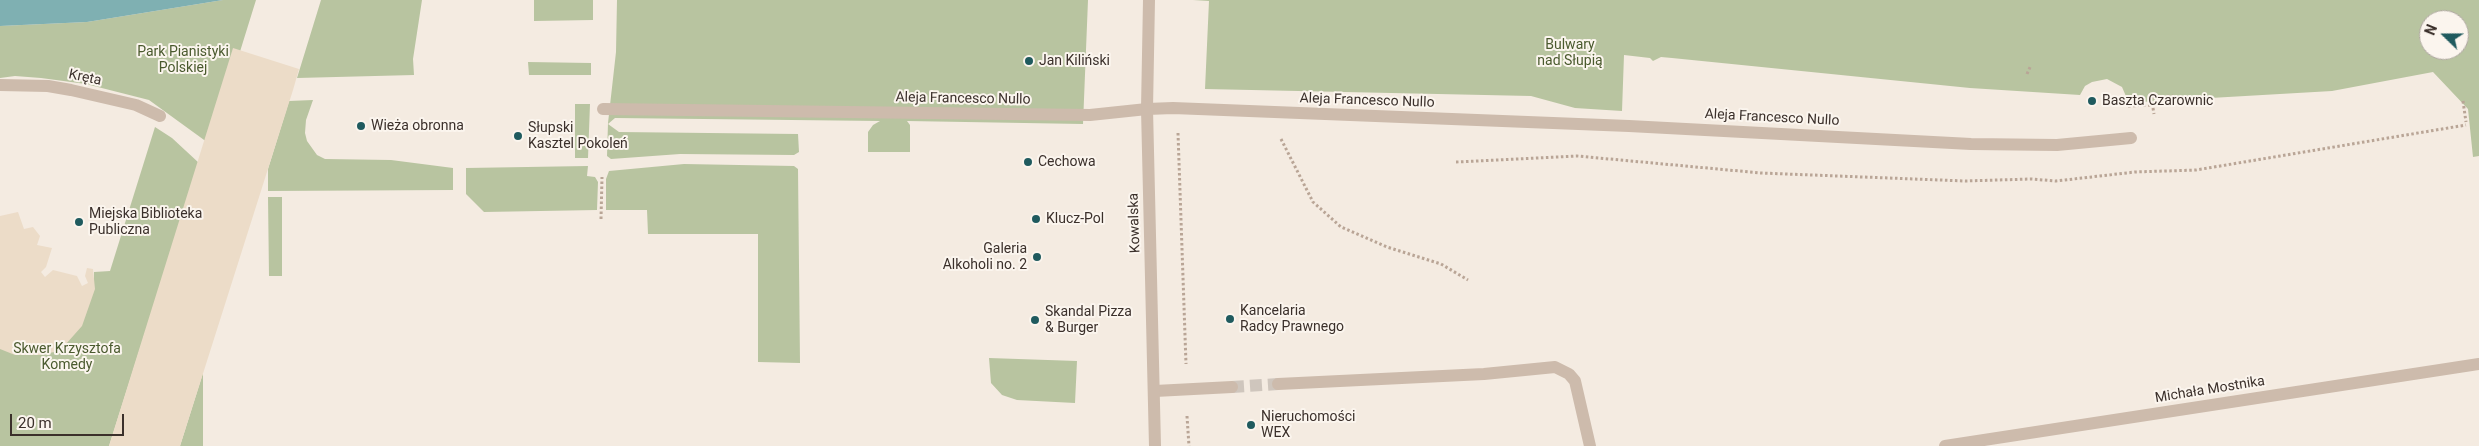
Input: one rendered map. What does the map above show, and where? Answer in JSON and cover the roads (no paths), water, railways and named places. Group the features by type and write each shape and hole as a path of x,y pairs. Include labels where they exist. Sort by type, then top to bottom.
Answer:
{"street":[{"name":"Kowalska","path":"1149,0 1147,109 1155,446"},
{"name":"Kręta","path":"0,85 48,86 71,90 136,105 160,116"},
{"name":"Aleja Francesco Nullo","path":"602,109 1090,115 1173,108 1628,126 1971,144 2057,145 2131,138"},
{"name":"Michała Mostnika","path":"1945,446 2479,364"},
{"path":"1278,384 1484,374 1555,368 1569,374 1575,381 1590,446"},
{"path":"1155,391 1232,387"}],"water":[{"path":"0,0 223,0 87,22 0,26"}],"tunnel":[{"path":"1232,387 1278,384"}],"place":[{"name":"Jan Kiliński","path":"1029,61"},
{"name":"Baszta Czarownic","path":"2092,101"},
{"name":"Wieża obronna","path":"361,126"},
{"name":"Słupski Kasztel Pokoleń","path":"518,136"},
{"name":"Cechowa","path":"1028,162"},
{"name":"Klucz-Pol","path":"1036,219"},
{"name":"Miejska Biblioteka Publiczna","path":"79,222"},
{"name":"Galeria Alkoholi no. 2","path":"1037,257"},
{"name":"Kancelaria Radcy Prawnego","path":"1230,319"},
{"name":"Skandal Pizza & Burger","path":"1035,320"},
{"name":"Nieruchomości WEX","path":"1251,425"}],"park label":[{"name":"Bulwary nad Słupią","path":"1570,54"},
{"name":"Park Pianistyki Polskiej","path":"183,60"},
{"name":"Skwer Krzysztofa Komedy","path":"67,358"}]}
